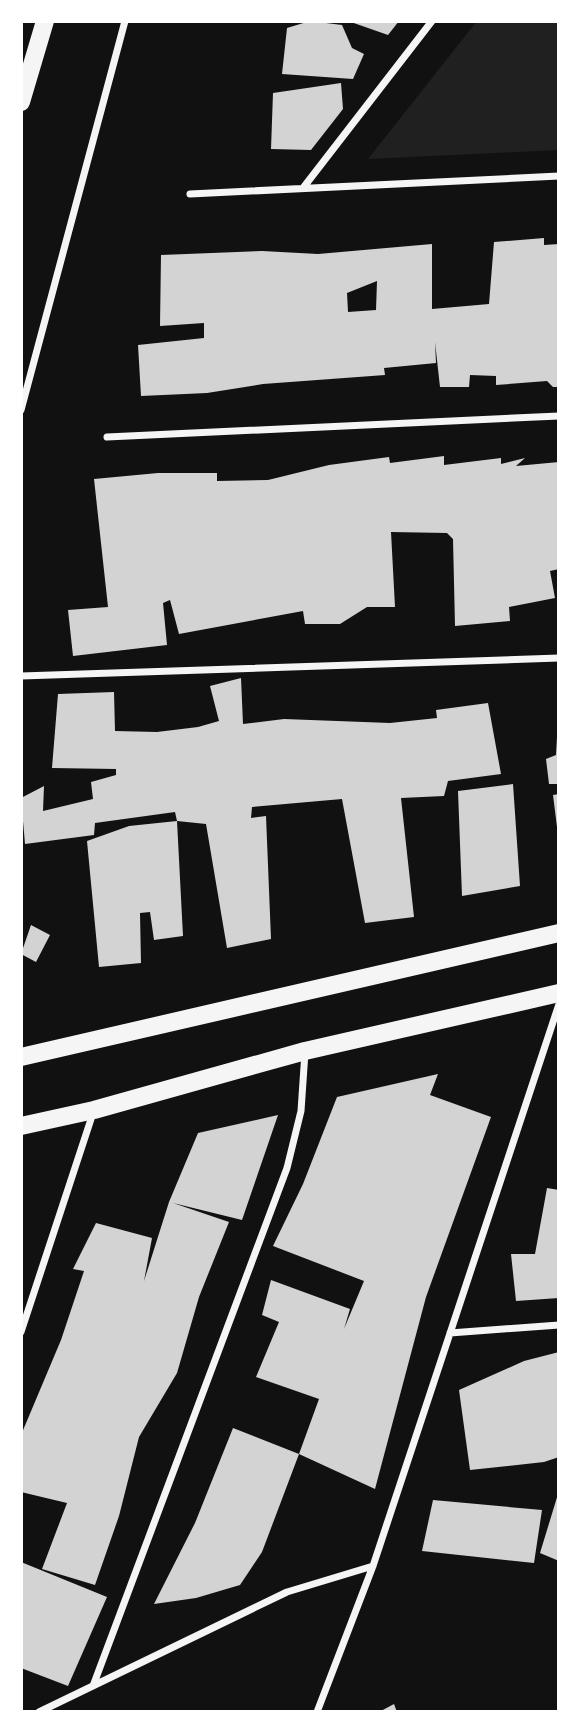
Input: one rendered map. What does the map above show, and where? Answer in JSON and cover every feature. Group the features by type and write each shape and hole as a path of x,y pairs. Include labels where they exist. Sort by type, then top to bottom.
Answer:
{"main road":[{"path":"21,102 45,21"},
{"path":"21,1057 559,933"},
{"path":"21,1126 94,1110 305,1051 559,993"}],"street":[{"path":"21,410 125,21"},
{"path":"303,188 432,21"},
{"path":"190,194 559,176"},
{"path":"107,437 559,416"},
{"path":"21,676 559,658"},
{"path":"317,1712 373,1566 559,1004"},
{"path":"93,1686 287,1168 301,1111 305,1051"},
{"path":"21,1332 94,1110"},
{"path":"450,1333 559,1325"},
{"path":"39,1712 287,1592 373,1566"}],"shaded area":[{"path":"477,21 559,21 559,150 368,159"}],"building":[{"path":"310,21 342,25 352,48 364,54 353,79 282,74 287,28"},
{"path":"348,21 399,21 388,35"},
{"path":"341,83 343,109 311,150 271,149 273,93"},
{"path":"544,238 544,245 559,244 559,387 553,387 547,381 496,385 496,376 470,375 469,387 440,387 435,342 436,363 384,368 385,375 263,384 207,393 141,396 138,345 204,338 204,323 160,326 161,255 262,251 318,254 432,244 432,309 489,304 494,242","holes":["377,281 376,310 348,312 347,293"]},
{"path":"444,456 444,465 501,458 501,464 525,458 516,466 559,462 559,569 550,571 555,598 509,607 510,621 455,626 453,539 447,533 391,532 395,607 367,607 340,624 305,624 303,611 179,634 170,600 163,603 167,645 73,656 68,610 108,607 94,479 158,473 217,473 217,481 268,480 329,465 389,457 390,463"},
{"path":"241,678 243,724 284,719 390,723 437,718 436,710 488,703 501,774 448,781 444,796 401,798 414,917 365,923 342,799 252,807 251,818 266,816 271,939 227,948 206,824 177,821 175,812 95,823 94,835 25,844 21,798 44,786 43,811 93,799 91,782 116,775 116,769 52,768 58,694 114,692 115,731 157,732 198,727 219,721 210,686"},
{"path":"557,737 559,784 549,784 546,759 556,755"},
{"path":"513,784 520,886 462,896 458,791"},
{"path":"559,794 559,826 557,827 553,795"},
{"path":"177,821 183,936 154,940 150,912 140,913 141,963 99,967 87,841 129,826"},
{"path":"31,925 50,935 36,962 21,954"},
{"path":"438,1074 430,1095 491,1117 426,1297 375,1489 299,1454 319,1399 256,1377 279,1322 262,1315 271,1280 350,1309 344,1329 364,1281 273,1246 303,1184 337,1097"},
{"path":"278,1115 242,1220 173,1203 229,1222 199,1297 177,1373 139,1437 119,1516 95,1585 42,1569 67,1503 21,1492 21,1435 61,1340 84,1271 73,1269 96,1223 152,1238 144,1281 169,1202 198,1133"},
{"path":"547,1188 559,1190 559,1298 516,1301 511,1254 535,1254"},
{"path":"559,1352 559,1457 544,1462 470,1470 459,1390 524,1361"},
{"path":"233,1428 299,1454 262,1552 240,1585 196,1598 154,1604 195,1523"},
{"path":"559,1494 559,1561 540,1553"},
{"path":"433,1500 542,1510 534,1563 422,1551"},
{"path":"21,1562 107,1597 68,1686 21,1668"},
{"path":"394,1704 397,1712 379,1712"}]}
